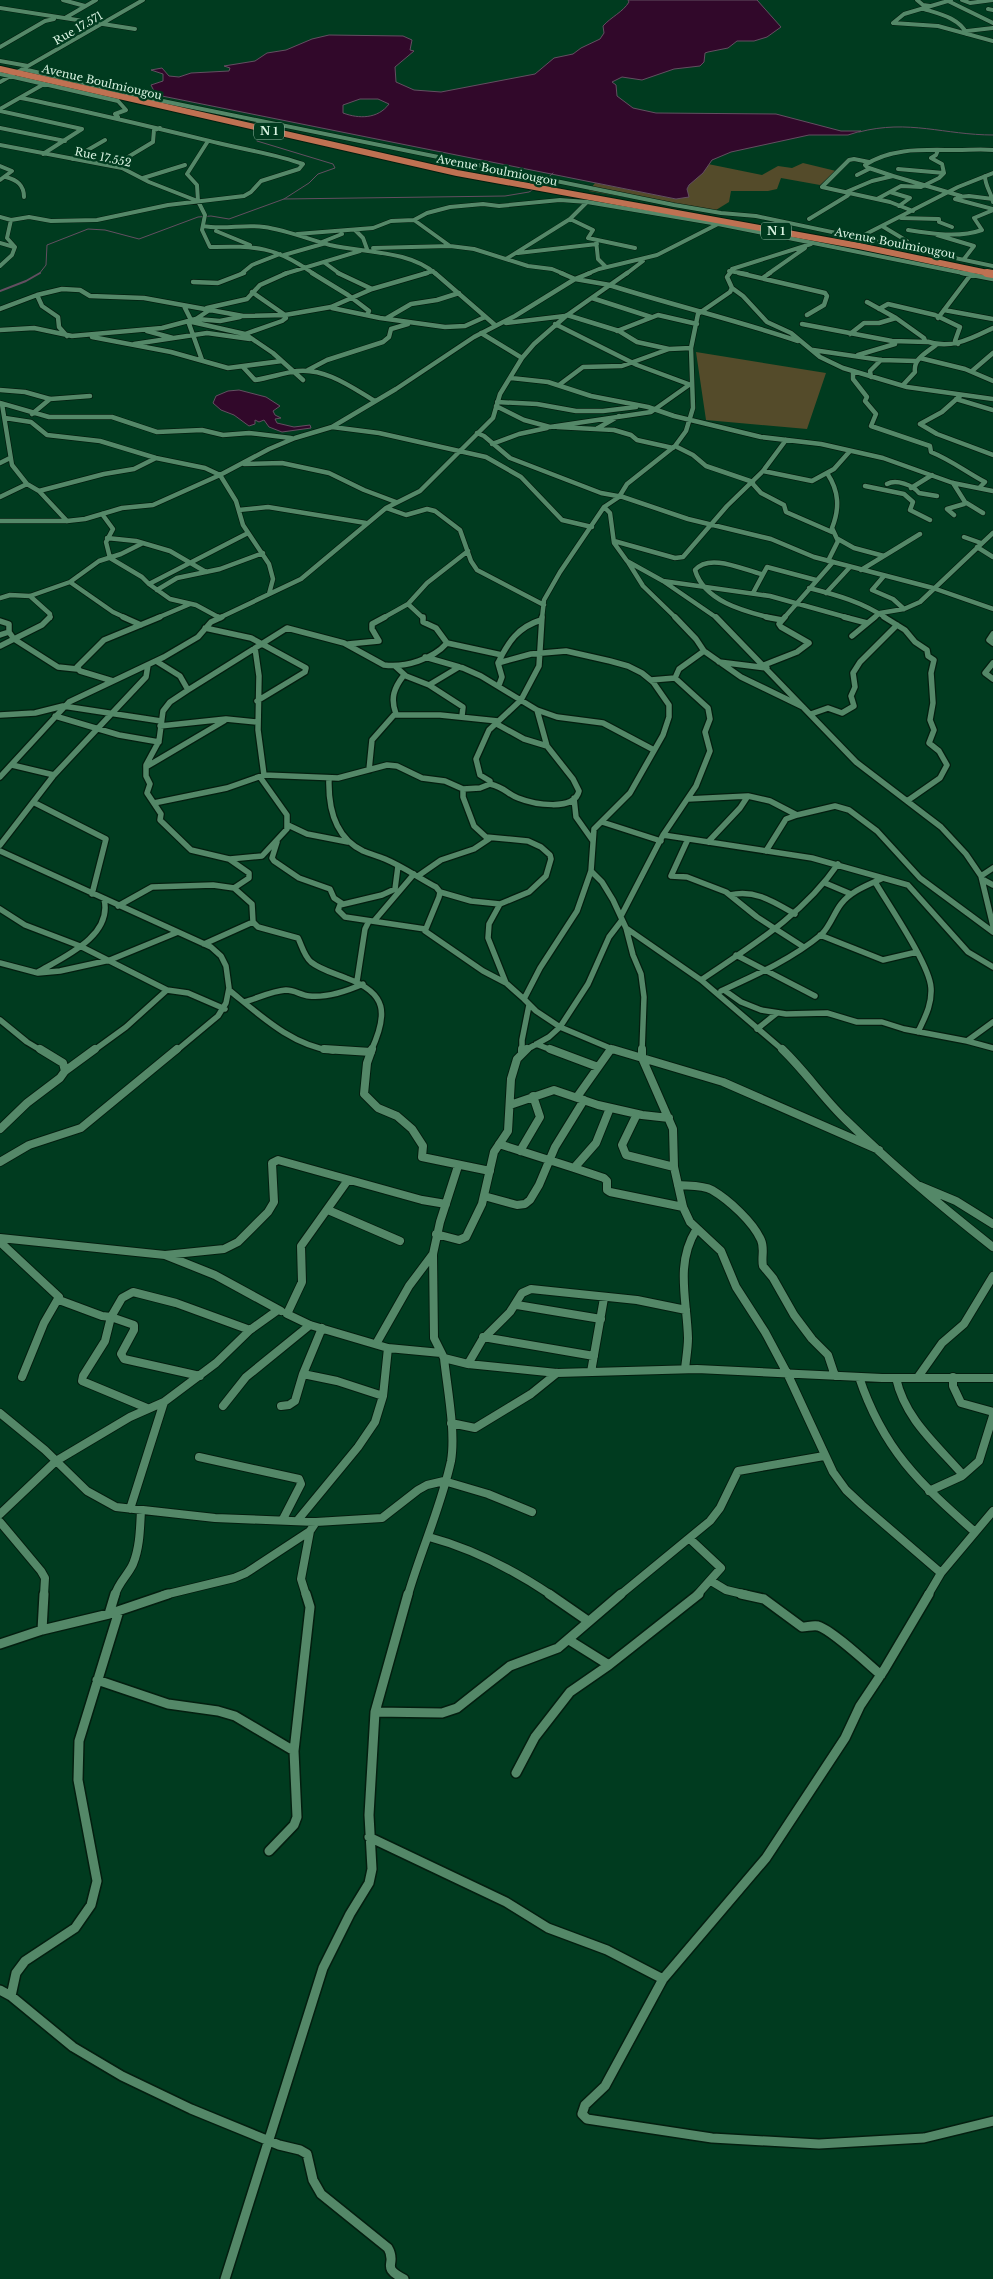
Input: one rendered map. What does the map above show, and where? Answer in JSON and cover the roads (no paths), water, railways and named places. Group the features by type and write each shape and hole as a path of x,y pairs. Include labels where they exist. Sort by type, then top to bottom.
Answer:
{"highway":[{"name":"Avenue Boulmiougou","path":"0,68 21,71 422,166 899,251 993,272"},
{"name":"Avenue Boulmiougou","path":"899,251 973,272 993,272"}],"street":[{"path":"63,0 85,6"},
{"path":"0,47 46,21 64,18 96,0"},
{"name":"Rue 17.571","path":"0,82 143,0"},
{"path":"917,0 923,5 930,6"},
{"path":"947,0 947,3 904,14 892,22 940,26 948,30 967,33 993,41"},
{"path":"947,0 993,23"},
{"path":"962,0 970,3 992,0"},
{"path":"0,8 134,29"},
{"path":"924,8 953,20 967,33"},
{"path":"0,14 8,9"},
{"path":"988,9 993,10"},
{"path":"940,26 953,20"},
{"path":"963,25 993,28"},
{"path":"967,33 980,28"},
{"path":"0,61 28,66"},
{"path":"21,71 674,205 721,213 756,216 859,237 899,251"},
{"path":"0,74 118,101 126,110 115,114 118,117"},
{"path":"0,110 44,84"},
{"path":"0,217 12,220 26,217 51,221 92,220 142,212 168,205 244,196 251,192 261,181 295,170 303,164 287,158 208,142 118,117 20,98"},
{"path":"0,110 82,129 43,154"},
{"path":"0,128 65,141"},
{"path":"113,166 150,145 153,142 154,130 160,128"},
{"path":"72,159 105,140"},
{"path":"144,178 188,165 205,149 208,142"},
{"name":"Rue 17.552","path":"0,145 122,168 198,202"},
{"path":"985,176 985,184 992,192 993,200 961,196 926,184 893,176 865,165 893,153 938,150 993,150"},
{"path":"938,150 936,155 931,158 942,164 944,173"},
{"path":"869,162 854,158 848,159 839,171 822,187 877,199 913,211"},
{"path":"188,165 187,174 197,185 198,202 205,217 202,230 210,247 253,246"},
{"path":"0,166 12,169 12,172 0,180"},
{"path":"866,183 856,176 869,168"},
{"path":"898,169 944,173"},
{"path":"877,199 901,186 916,188 944,173"},
{"path":"859,237 947,192 993,173"},
{"path":"846,192 866,183 893,176"},
{"path":"6,177 19,182 25,193 24,197"},
{"path":"985,184 993,185"},
{"path":"809,219 847,196 849,194 846,192"},
{"path":"890,192 910,198 899,206"},
{"path":"947,192 955,199 993,210"},
{"path":"955,199 961,196"},
{"path":"971,204 981,197"},
{"path":"297,234 374,228 391,221 414,220 438,210 476,204 499,206 560,200 587,202 718,224 813,243 964,259 993,266"},
{"path":"506,259 570,219 587,202"},
{"path":"908,230 929,233 970,234 982,230 973,220 993,210"},
{"path":"984,215 993,216"},
{"path":"899,218 939,219 940,222 952,227"},
{"path":"570,219 593,230 587,237 596,242"},
{"path":"12,220 8,240 15,247"},
{"path":"414,220 450,246"},
{"path":"0,521 67,521 122,508 153,505 295,438 332,427 481,333 515,316 575,279 606,267 645,259 665,252 718,224"},
{"path":"210,229 228,229 245,225 266,227 324,243 393,255 419,263 433,272 485,317 496,324 566,316 617,331 637,342 656,344 668,349"},
{"path":"203,226 253,246 282,254 369,311 367,315"},
{"path":"882,226 906,240 899,251"},
{"path":"193,282 218,283 244,273 252,265 282,254 316,248 353,230"},
{"path":"353,230 363,238 364,250"},
{"path":"929,233 974,246 964,259"},
{"path":"596,242 598,259 606,267"},
{"path":"516,253 596,242 635,248"},
{"path":"0,243 15,247"},
{"path":"729,271 813,243"},
{"path":"764,277 813,243"},
{"path":"194,308 217,307 247,299 262,284 304,268 364,250 397,246 450,246 474,248 528,266 552,270 575,279 609,285 699,312 747,324 802,342"},
{"path":"0,266 12,255 15,247"},
{"path":"0,777 64,706 88,691 156,661 198,637 205,628 220,618 304,577 366,522 396,502 420,492 428,481 462,451 493,418 497,404 522,358 555,324 645,259"},
{"path":"325,263 340,274 372,289"},
{"path":"729,271 764,277 825,293 827,296 824,304 807,315"},
{"path":"729,271 727,278 732,288 744,296 764,321 793,335 823,358 871,377 958,397 993,410"},
{"path":"0,309 60,289 77,290 90,296 144,298 208,311 246,316 285,315 331,307 372,289 433,272"},
{"path":"938,318 973,272 993,279"},
{"path":"490,784 490,781 480,775 476,759 486,735 521,700 539,666 539,645 544,600 560,572 604,507 619,497 627,484 674,447 684,434 693,406 690,385 691,348 699,312 726,296 732,288"},
{"path":"252,292 285,315"},
{"path":"386,319 412,304 459,294"},
{"path":"38,295 42,306 58,317 59,327 67,336"},
{"path":"592,298 651,318"},
{"path":"867,302 896,318 927,342"},
{"path":"879,308 888,304 959,326 955,341 958,344"},
{"path":"184,306 202,360"},
{"path":"331,307 386,319 445,328 460,327 485,317"},
{"path":"944,310 993,320"},
{"path":"197,319 208,311"},
{"path":"189,321 245,334 285,320 285,315"},
{"path":"617,331 658,315 697,324"},
{"path":"0,330 34,328 67,336 159,329 197,319 222,321 246,316"},
{"path":"850,334 864,323 879,323 896,318"},
{"path":"308,370 327,360 383,342 389,337 391,329 411,323"},
{"path":"555,324 633,363 690,385"},
{"path":"802,324 900,342 927,342 949,346 974,339 993,328"},
{"path":"142,329 178,339"},
{"path":"131,345 217,333 250,339"},
{"path":"481,333 522,358"},
{"path":"245,334 295,371 303,380"},
{"path":"82,335 170,352 228,368 282,361"},
{"path":"855,356 900,342"},
{"path":"903,385 915,372 914,364 936,345"},
{"path":"559,385 583,367 616,367 633,363 668,349 691,348"},
{"path":"812,350 881,360 918,360 972,371 993,380"},
{"path":"972,371 988,360 993,354"},
{"path":"871,377 871,368 881,360"},
{"path":"243,367 252,379 255,380 308,370 331,376 376,401"},
{"path":"853,371 852,379 867,397 865,402 867,406 876,414 871,426 930,446 931,452 953,461 957,467 985,482 979,488"},
{"path":"511,378 559,385 591,396 644,406 690,420 786,440 821,444 883,458 953,483 993,491"},
{"path":"492,444 519,434 552,427 621,414 649,413 690,385"},
{"path":"0,390 25,392 50,399 90,396"},
{"path":"993,399 969,395 958,397 942,412 920,424 936,433 993,455"},
{"path":"32,414 50,399"},
{"path":"67,521 39,491 27,484 12,465 5,418 1,412 1,403 32,414 72,418 112,417 157,432 202,430 223,435 249,434 295,438"},
{"path":"497,404 537,404 576,411 644,406"},
{"path":"497,404 524,420 552,427 564,429 597,428 621,432 631,435 637,440 674,447 693,456 706,466 752,483 754,488 761,493 784,505 786,512 832,532 845,545 884,556"},
{"path":"597,428 621,414 626,408"},
{"path":"5,418 31,422 47,435 100,441 156,458 204,468 220,475 231,492 248,533 263,553 273,575 269,594"},
{"path":"332,427 371,432 486,457 511,469 531,485 562,520 592,527"},
{"path":"478,433 510,458 601,493 688,519 771,539 799,552 830,562 933,588 993,608"},
{"path":"614,541 679,558 683,557 710,524 763,471 786,440"},
{"path":"0,446 8,441"},
{"path":"985,452 993,446"},
{"path":"763,471 808,481 827,473 842,462 850,451"},
{"path":"0,463 10,458"},
{"path":"39,491 104,474 134,469 156,458"},
{"path":"242,464 282,463 329,473 364,490 396,502"},
{"path":"827,473 837,490 838,515 832,532"},
{"path":"904,494 932,475"},
{"path":"887,484 894,482 912,487 919,493 937,496"},
{"path":"953,483 957,494 964,504 983,513"},
{"path":"0,497 27,484"},
{"path":"865,486 904,494 913,502 910,510 930,520"},
{"path":"954,515 947,509 964,504"},
{"path":"239,510 268,507 366,522"},
{"path":"604,507 610,513 614,541 645,588 686,626 704,651 718,662 786,700 805,708"},
{"path":"386,508 406,515 427,509 435,511 460,530 474,566 482,574 544,606"},
{"path":"102,514 113,529 106,542 110,558 142,577 174,602 190,604 220,618"},
{"path":"149,584 248,533"},
{"path":"852,636 880,613 916,605 993,533"},
{"path":"861,570 920,534"},
{"path":"964,536 979,545 993,557"},
{"path":"108,538 143,543 170,551 206,572"},
{"path":"718,662 766,667 796,652 809,643 780,626 782,620 830,562 838,539"},
{"path":"0,598 10,595 30,596 70,582 94,564 143,543"},
{"path":"346,644 379,641 372,629 372,624 408,604 427,583 468,551"},
{"path":"157,590 177,578 231,566 263,553"},
{"path":"627,561 663,581 715,616 856,762 941,827 966,854 981,878 993,926"},
{"path":"761,574 706,561 700,564 696,570 702,586 714,596 737,606 782,620"},
{"path":"753,592 761,574 768,567 816,580"},
{"path":"826,593 850,567"},
{"path":"884,576 872,590 893,599 904,609"},
{"path":"663,581 753,592 797,602 867,624"},
{"path":"70,582 113,612 140,625"},
{"path":"809,588 861,603 880,613 909,633 916,642 927,650 928,656 934,661 930,668 934,696 934,708 930,720 934,730 929,743 939,751 947,765 940,778 907,801"},
{"path":"0,646 42,626 50,618 50,614 30,596"},
{"path":"77,669 104,640 190,604"},
{"path":"408,604 423,616 423,622 436,628 447,643 502,655"},
{"path":"498,685 502,677 498,663 502,655 523,626 541,620"},
{"path":"0,621 10,624 9,632 14,639 58,667 77,669 113,681"},
{"path":"811,714 828,708 842,713 854,706 852,696 855,687 852,673 897,625"},
{"path":"205,628 237,633 263,643 306,670 257,701"},
{"path":"255,648 259,676 257,701 262,776 288,815 288,825 277,842 262,856 229,859 199,853 186,847 160,820 161,814 147,791 150,784 147,779 147,758 159,742 160,724 164,708 188,690 284,629 291,628 346,644 384,665 395,666 425,657 440,650 447,643"},
{"path":"0,636 9,632"},
{"path":"993,634 989,640 993,643"},
{"path":"675,678 679,669 704,651"},
{"path":"498,663 540,652 566,652 610,661 628,666 651,680 669,705 667,726 630,793 594,829 594,858 577,911 540,968 526,1002 522,1052"},
{"path":"425,657 459,667 498,685 537,710 557,716 603,723 654,750"},
{"path":"156,661 181,676 187,684 188,690"},
{"path":"993,663 985,673 993,679"},
{"path":"0,845 54,776 146,677 148,665"},
{"path":"395,666 404,674 459,702 463,707 462,716"},
{"path":"428,685 459,667"},
{"path":"396,714 392,694 394,687 404,674"},
{"path":"436,1234 459,1240 466,1238 484,1196 494,1152 508,1131 511,1079 517,1058 522,1052 549,1037 560,1027 588,984 609,937 627,907 662,838 702,774 710,750 705,732 711,714 708,708 675,678 651,680"},
{"path":"0,715 35,713 64,706 160,724 226,719 258,722"},
{"path":"154,803 227,788 262,776 347,777 387,766 397,766 422,778 445,781 464,789 480,788 490,784 503,787 512,795 528,802 557,806 574,798 579,791 573,779 547,746 537,710"},
{"path":"396,714 462,716 497,722 524,739 547,746"},
{"path":"369,770 370,745 375,735 396,714"},
{"path":"55,716 98,730 135,739 159,742"},
{"path":"146,767 226,719"},
{"path":"12,765 54,776"},
{"path":"329,778 328,798 331,811 336,825 348,842"},
{"path":"288,825 307,834 348,842 363,851 386,859 416,875 440,892 470,901 500,904 530,892 546,876 551,859 541,847 528,841 489,839 474,826 463,797 464,789"},
{"path":"688,799 748,796 770,801 797,815"},
{"path":"708,842 740,808 748,796"},
{"path":"574,798 576,817 593,841"},
{"path":"33,802 106,839 92,894"},
{"path":"766,851 786,819 835,806 849,810 877,830 920,878 993,932"},
{"path":"602,822 662,838 688,839 812,858 908,885 968,952 993,967"},
{"path":"244,1002 284,991 317,996 353,989 360,982 365,929 372,921 416,875 444,858 475,850 484,845 489,839"},
{"path":"688,839 672,876 687,877 718,888 802,946"},
{"path":"277,842 272,858 274,861 298,878 330,889 334,898 343,904"},
{"path":"0,851 211,948 223,959 229,990 224,1009 81,1128 43,1139 0,1162"},
{"path":"118,906 152,887 213,885 234,888 248,878 249,873 229,859"},
{"path":"701,980 795,914 825,883 838,864"},
{"path":"398,866 395,889 383,896 358,899 340,905 338,910 340,914 345,917 425,929 425,931 462,958 506,983 526,1002 560,1027 611,1049 723,1082 879,1150"},
{"path":"981,878 993,868"},
{"path":"591,871 602,882 626,928 633,955 641,974 644,997 642,1058 674,1129 674,1167 683,1207 690,1222 696,1230 720,1251 736,1287 765,1332 788,1375 824,1456 846,1490 941,1573"},
{"path":"716,994 765,970 820,935 830,924 841,904 851,894 882,878"},
{"path":"908,885 920,878"},
{"path":"981,878 993,885"},
{"path":"875,882 917,952 931,986 932,997 930,1006 918,1032"},
{"path":"825,883 851,894"},
{"path":"234,888 235,891 252,904 253,922 258,927 298,938 309,961 322,968 360,982 378,997 382,1009 382,1024 367,1062 364,1094 380,1109 398,1117 406,1124 424,1144 422,1157 458,1166 490,1171"},
{"path":"730,895 741,891 755,893 795,914"},
{"path":"425,929 437,905 440,892"},
{"path":"38,973 80,946 100,926 105,916 104,899"},
{"path":"500,904 489,924 488,938 506,983"},
{"path":"0,909 24,925 80,946 166,990 188,993 224,1009"},
{"path":"204,944 253,922"},
{"path":"626,928 701,980 782,1048 799,1065 829,1102 879,1150 916,1184 993,1247"},
{"path":"0,963 38,973 60,971 110,960 178,932"},
{"path":"820,935 883,960 917,952"},
{"path":"736,955 790,985 815,996"},
{"path":"0,1129 27,1103 60,1078 65,1071 126,1027 166,990"},
{"path":"229,990 278,1029 312,1047 344,1052 371,1052"},
{"path":"724,990 752,1008 777,1013 827,1013 857,1022 882,1022 918,1032 993,1048"},
{"path":"758,1029 777,1013"},
{"path":"0,1020 26,1042 63,1063 65,1071"},
{"path":"967,1041 993,1022"},
{"path":"536,1044 598,1067"},
{"path":"484,1196 510,1204 525,1204 530,1200 580,1099 598,1067 611,1049"},
{"path":"510,1105 554,1090 610,1108 669,1118"},
{"path":"520,1151 540,1117 533,1096"},
{"path":"574,1168 589,1154 596,1143 610,1108"},
{"path":"637,1114 622,1145 626,1155 674,1167"},
{"path":"499,1144 604,1178 607,1181 607,1190 610,1192 683,1207"},
{"path":"0,1240 165,1255 224,1249 238,1242 268,1212 274,1202 274,1161 281,1160 422,1200 446,1204"},
{"path":"225,2279 323,1968 350,1914 369,1883 372,1869 369,1837 375,1712 412,1581 429,1537 451,1460 451,1423 442,1356 434,1338 433,1327 433,1254 436,1234 458,1166"},
{"path":"287,1314 300,1292 303,1278 301,1246 348,1180"},
{"path":"916,1184 956,1201 993,1224"},
{"path":"678,1185 703,1187 712,1190 750,1222 761,1240 764,1252 763,1266 773,1278 794,1315 812,1339 828,1355 835,1376"},
{"path":"328,1210 400,1241"},
{"path":"685,1369 688,1341 683,1265 688,1240 696,1230"},
{"path":"0,1240 57,1293 59,1300 44,1323 22,1377"},
{"path":"376,1344 404,1292 433,1254"},
{"path":"165,1255 215,1276 310,1325 388,1348 442,1356 468,1364 557,1373 685,1369 788,1375 993,1378"},
{"path":"918,1377 942,1343 964,1324 993,1276"},
{"path":"468,1364 483,1337 503,1321 517,1305 522,1293 531,1289 637,1300 686,1310"},
{"path":"147,1408 82,1382 83,1376 105,1341 111,1317 122,1297 127,1293 134,1292 176,1303 250,1330"},
{"path":"592,1372 604,1298"},
{"path":"59,1300 102,1316 127,1321 135,1328 121,1354 124,1359 200,1376"},
{"path":"517,1305 601,1319"},
{"path":"0,1514 56,1461 147,1408 164,1402 200,1376 250,1330 278,1310"},
{"path":"223,1406 246,1377 310,1325"},
{"path":"281,1406 289,1405 295,1401 303,1374 322,1328"},
{"path":"483,1337 594,1356"},
{"path":"297,1521 358,1447 375,1422 382,1396 388,1348"},
{"path":"451,1423 475,1428 531,1394 557,1373"},
{"path":"303,1374 337,1381 382,1396"},
{"path":"859,1377 865,1397 883,1436 914,1478 975,1532"},
{"path":"953,1377 953,1386 962,1403 993,1412"},
{"path":"896,1378 902,1402 924,1432 937,1444 963,1475"},
{"path":"130,1509 164,1402"},
{"path":"0,1413 56,1461 86,1492 116,1507 215,1518 316,1522 382,1518 418,1490 427,1485 444,1481 488,1494 532,1512"},
{"path":"928,1491 963,1475 979,1461 993,1416"},
{"path":"375,1712 442,1713 457,1708 510,1666 558,1648 569,1640 588,1620 690,1539 710,1521 720,1508 738,1471 824,1456"},
{"path":"199,1457 299,1479 301,1484 283,1520"},
{"path":"109,1614 117,1588 132,1566 136,1553 140,1535 141,1510"},
{"path":"993,1511 941,1573 881,1675 860,1706 845,1738 766,1858 663,1979 605,2086 582,2110 582,2114 587,2119 712,2138 819,2144 924,2138 993,2122"},
{"path":"0,1522 41,1571 44,1578 42,1630"},
{"path":"0,1644 42,1630 109,1614 167,1594 234,1578 246,1573 310,1531 316,1522"},
{"path":"270,1851 294,1825 297,1817 294,1751 310,1607 301,1579 310,1531"},
{"path":"429,1537 448,1541 481,1553 540,1587 588,1620"},
{"path":"516,1774 534,1738 570,1692 609,1665 701,1592 721,1568 690,1539"},
{"path":"711,1581 726,1590 764,1599 802,1626 817,1626 823,1629 852,1649 881,1675"},
{"path":"12,1996 16,1973 25,1961 75,1928 91,1906 97,1882 78,1780 78,1741 119,1611"},
{"path":"569,1640 609,1665"},
{"path":"98,1680 168,1704 218,1711 236,1716 294,1751"},
{"path":"369,1837 506,1902 548,1928 607,1950 663,1979"},
{"path":"0,1990 12,1996 73,2046 122,2076 191,2109 268,2141 307,2154 312,2180 321,2194 388,2248 391,2253 390,2269 392,2273 404,2279"}],"waterway":[{"path":"859,132 877,128 910,127 993,135"},
{"path":"257,141 333,164 335,168 318,174 309,183 284,199"},
{"path":"539,186 553,173"},
{"path":"284,199 505,196 529,192 534,189"},
{"path":"40,273 46,265 47,245 88,229 105,230 139,239 198,217 211,216 229,219 284,199"},
{"path":"0,291 26,281 40,273"}]}
